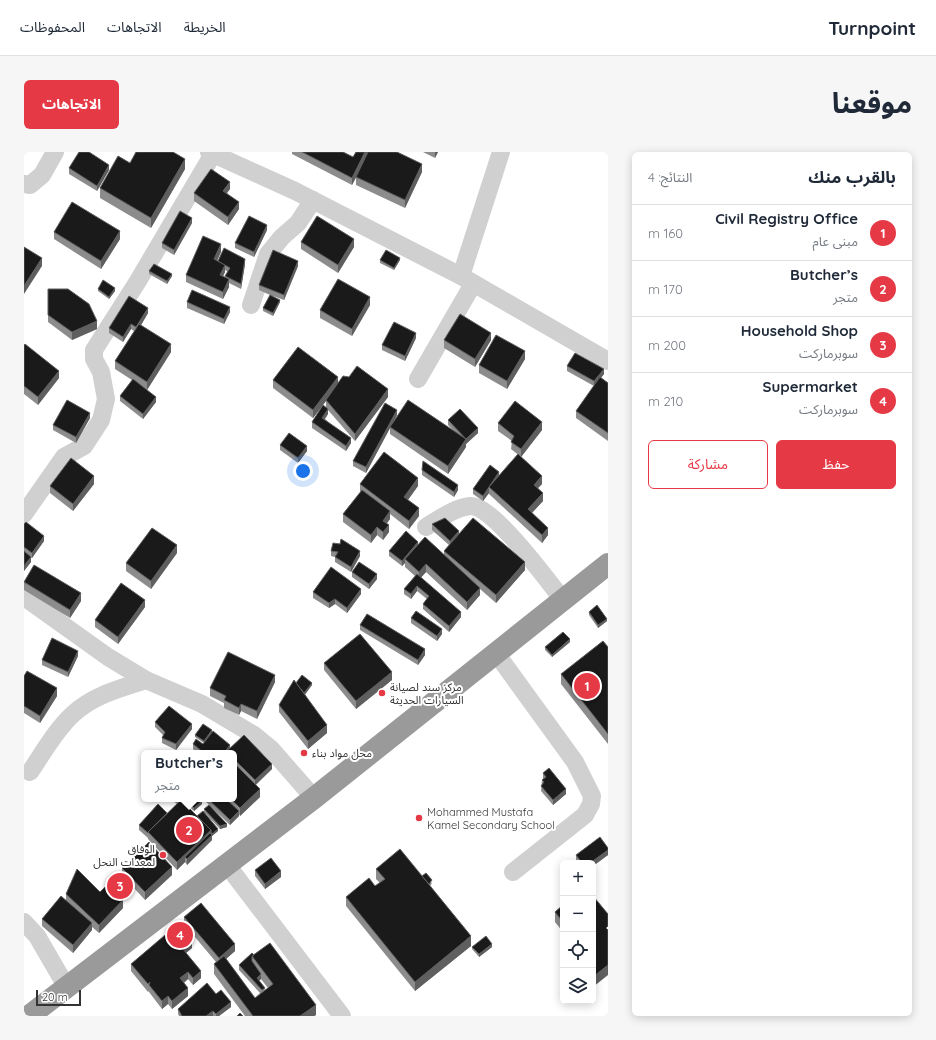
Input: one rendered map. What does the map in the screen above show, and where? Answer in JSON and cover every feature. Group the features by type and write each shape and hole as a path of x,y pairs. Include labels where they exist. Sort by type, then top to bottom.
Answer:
{"highway":[{"path":"29,1016 66,986 314,798 608,564"}],"street":[{"path":"24,184 30,185 42,175 55,152"},
{"path":"418,379 467,280 502,152"},
{"path":"24,514 64,457 84,446 101,420 106,399 101,372 94,359 94,350 138,281 211,153 313,200 467,280 608,361"},
{"path":"251,305 262,266 268,254 282,237 298,224 313,200"},
{"path":"426,527 448,514 471,506 481,509 517,542 563,600"},
{"path":"25,599 108,657 146,680 202,704 254,735 271,749 314,798"},
{"path":"496,653 575,762 592,796 591,804 584,815 514,872"},
{"path":"30,772 54,737 72,715 93,700 118,688 146,680"},
{"path":"227,864 338,1015"},
{"path":"24,922 37,936 66,986"}],"building":[{"path":"79,152 89,152 109,165 97,186 69,168"},
{"path":"136,152 173,152 185,159 151,218 100,188 118,156 130,163"},
{"path":"302,152 343,152 353,157 356,152 365,152 352,178"},
{"path":"368,152 397,152 422,164 405,200 356,177"},
{"path":"211,169 230,182 223,191 239,202 228,217 194,193"},
{"path":"72,202 120,231 101,261 54,232"},
{"path":"180,211 192,218 174,250 162,243"},
{"path":"249,216 267,225 254,252 235,243"},
{"path":"317,216 354,239 338,265 301,242"},
{"path":"203,236 221,244 214,259 225,265 220,275 229,279 223,292 186,275"},
{"path":"24,247 42,258 24,286"},
{"path":"224,248 245,259 241,284 225,276 230,268 218,261"},
{"path":"273,250 298,261 284,295 259,285"},
{"path":"386,250 400,258 394,268 380,260"},
{"path":"154,264 172,274 167,281 149,271"},
{"path":"338,279 370,297 352,329 320,310"},
{"path":"103,280 115,288 109,297 98,289"},
{"path":"48,289 68,289 89,304 97,321 72,332 48,315"},
{"path":"192,290 230,307 224,319 187,302"},
{"path":"270,295 280,300 273,313 263,308"},
{"path":"129,296 148,308 136,327 131,324 123,337 109,328"},
{"path":"460,314 491,333 475,359 444,340"},
{"path":"394,322 416,333 405,356 382,345"},
{"path":"139,324 171,344 147,382 115,361"},
{"path":"496,335 525,351 507,381 479,365"},
{"path":"25,344 59,371 38,397 24,386"},
{"path":"298,347 338,377 313,410 273,380"},
{"path":"575,353 604,369 594,381 567,366"},
{"path":"357,366 388,389 355,434 326,400 343,376 349,377"},
{"path":"600,377 608,383 608,433 576,411"},
{"path":"133,379 156,397 143,414 120,396"},
{"path":"67,400 90,413 76,437 53,425"},
{"path":"408,400 466,439 448,466 390,427"},
{"path":"515,401 542,422 521,449 511,442 514,436 498,423"},
{"path":"385,403 397,410 366,467 353,461"},
{"path":"323,405 328,409 322,418 351,438 346,446 312,422"},
{"path":"460,409 478,428 466,439 448,420"},
{"path":"289,433 307,446 298,458 280,445"},
{"path":"384,452 418,478 404,497 419,508 409,521 360,484"},
{"path":"518,454 542,476 534,485 543,493 528,509 548,528 542,535 489,487"},
{"path":"71,458 94,476 73,504 50,486"},
{"path":"423,461 458,485 454,492 422,470"},
{"path":"490,465 499,472 483,496 473,489"},
{"path":"362,490 390,511 383,521 389,525 383,532 377,527 371,535 343,514"},
{"path":"445,518 459,531 450,541 432,524"},
{"path":"473,518 525,562 496,595 444,551"},
{"path":"26,522 44,536 32,553 24,547 24,524"},
{"path":"152,528 177,545 151,581 126,563"},
{"path":"406,531 418,542 402,561 389,551"},
{"path":"425,537 480,588 467,602 426,564 419,572 405,559"},
{"path":"341,539 360,551 351,567 335,557 338,552 331,551 333,543 340,544"},
{"path":"24,551 31,557 24,566"},
{"path":"359,562 377,574 369,584 352,572"},
{"path":"34,565 81,593 70,610 24,582"},
{"path":"331,567 361,589 347,608 335,599 329,603 313,592"},
{"path":"417,574 461,612 449,626 423,604 429,596 417,586 411,594 404,589"},
{"path":"121,583 145,600 118,637 95,620"},
{"path":"597,605 607,619 598,625 589,612"},
{"path":"416,611 442,629 437,636 411,618"},
{"path":"367,614 425,649 418,660 360,625"},
{"path":"563,632 570,639 552,655 545,647"},
{"path":"360,634 392,672 356,701 324,663"},
{"path":"52,638 78,651 68,672 42,660"},
{"path":"603,641 608,647 608,734 561,674"},
{"path":"228,652 275,675 257,711 241,704 239,708 224,700 226,696 210,688"},
{"path":"27,671 57,688 40,716 24,706 24,676"},
{"path":"302,675 312,683 304,693 296,683"},
{"path":"294,680 327,725 308,741 279,705"},
{"path":"169,706 192,724 176,744 162,738 165,732 155,722"},
{"path":"203,724 212,730 204,741 195,735"},
{"path":"213,731 230,745 226,750 200,750 193,744 196,739 203,744"},
{"path":"244,735 272,764 255,780 237,762 237,750 228,750"},
{"path":"237,766 260,789 240,808 234,802 237,802"},
{"path":"549,768 566,789 553,800 541,786 544,782 542,780 546,777 543,773"},
{"path":"179,802 183,802 211,830 177,862 148,832"},
{"path":"188,802 201,802 194,808"},
{"path":"211,802 229,802 239,811 230,820"},
{"path":"158,804 167,813 148,833 139,825"},
{"path":"209,805 227,824 220,826 204,809"},
{"path":"203,811 218,829 212,834 211,830 197,816"},
{"path":"210,833 212,835 187,859 185,857"},
{"path":"600,837 608,848 608,850 594,860 580,860 576,855"},
{"path":"149,842 172,867 145,892 122,868"},
{"path":"400,849 471,936 415,982 346,897 369,878 375,886 385,879 376,869"},
{"path":"271,858 281,871 265,884 255,870"},
{"path":"77,869 100,892 107,885 123,900 99,925 66,894"},
{"path":"426,873 432,880 429,884 422,876"},
{"path":"61,896 92,923 73,945 42,919"},
{"path":"596,900 608,914 608,926 606,928 608,930 608,965 596,975"},
{"path":"201,903 235,944 219,958 184,917"},
{"path":"560,908 560,918 555,912"},
{"path":"178,924 192,940 182,948 201,971 193,978 188,972 180,978 188,988 172,1001 168,996 162,1001 149,985 150,982 148,984 131,964"},
{"path":"486,936 492,944 479,954 472,947"},
{"path":"270,943 316,1005 300,1016 253,1016 214,964 224,956 255,998 273,984 252,956"},
{"path":"252,953 254,955 252,956 252,961 261,974 257,978 265,988 262,990 239,965"},
{"path":"207,983 216,994 221,990 231,1002 216,1014 213,1011 206,1016 182,1016 178,1009"}],"place":[{"name":"Civil Registry Office","path":"587,686"},
{"name":"مركز سند لصيانة السيارات الحديثة","path":"382,693"},
{"name":"محل مواد بناء","path":"304,753"},
{"name":"Mohammed Mustafa Kamel Secondary School","path":"419,818"},
{"name":"Butcher’s","path":"189,830"},
{"name":"الوفاق لمعدات النحل","path":"163,855"},
{"name":"Household Shop","path":"120,886"},
{"name":"Supermarket","path":"180,935"}]}
